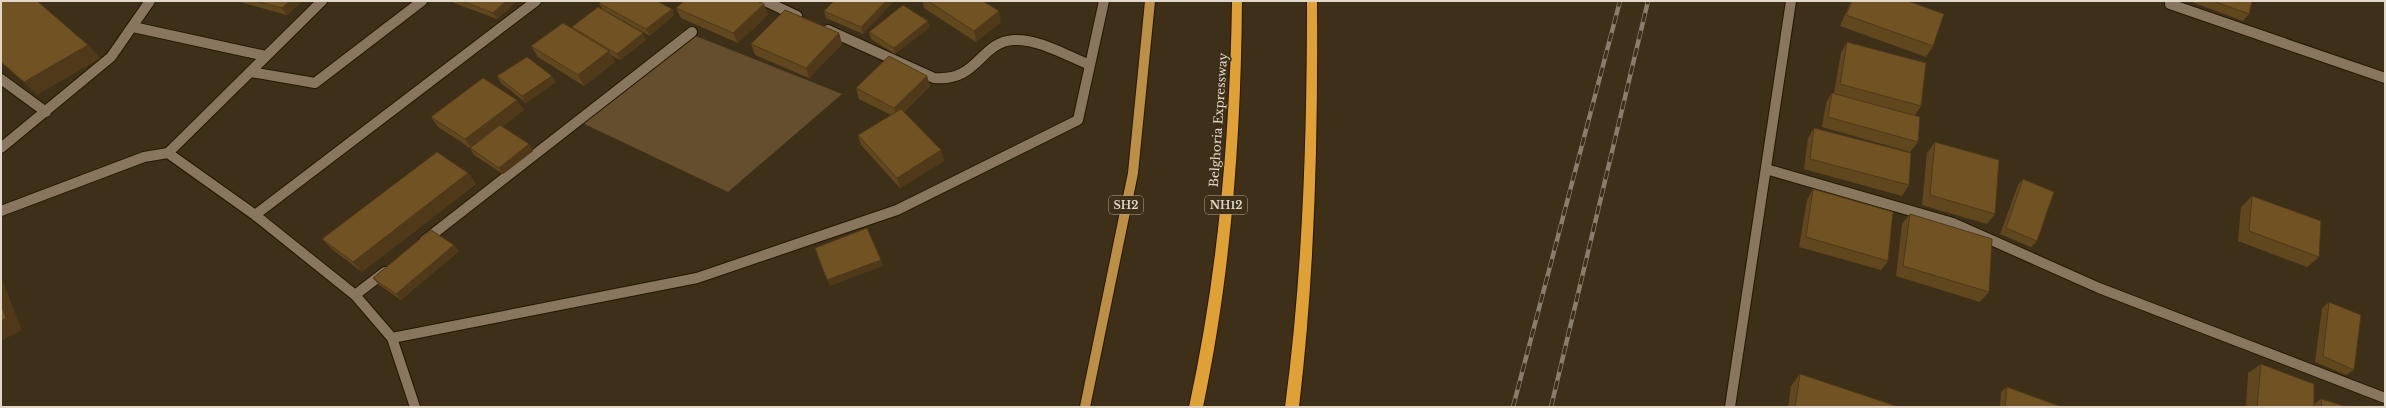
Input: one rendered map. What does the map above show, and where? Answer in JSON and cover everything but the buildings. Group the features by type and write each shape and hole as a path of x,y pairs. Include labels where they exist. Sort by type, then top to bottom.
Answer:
{"highway":[{"name":"Belghoria Expressway","path":"1196,407 1204,371 1225,223 1237,61 1237,1"},
{"path":"1292,407 1300,350 1308,212 1312,1"}],"main road":[{"name":"SH2","path":"1085,407 1133,173 1150,1"}],"street":[{"path":"1,148 111,57 150,1"},
{"path":"1,211 144,157 168,154 322,1"},
{"path":"251,72 315,84 422,1"},
{"path":"254,214 536,1"},
{"path":"765,1 807,20"},
{"path":"392,338 697,278 897,210 1078,120 1104,1"},
{"path":"1730,407 1791,1"},
{"path":"2170,1 2170,4 2385,78"},
{"path":"132,27 266,56"},
{"path":"821,27 934,78 945,80 964,74 996,47 1007,41 1018,40 1030,43 1090,65"},
{"path":"417,247 692,32"},
{"path":"1,79 46,112"},
{"path":"168,154 254,214 355,296 392,338 415,407"},
{"path":"1766,169 1953,223 2099,288 2385,398"},
{"path":"355,296 392,266"}],"shaded area":[{"path":"683,31 842,94 728,192 576,120"}],"railway":[{"path":"1513,407 1620,1"},
{"path":"1551,407 1648,1"}]}
